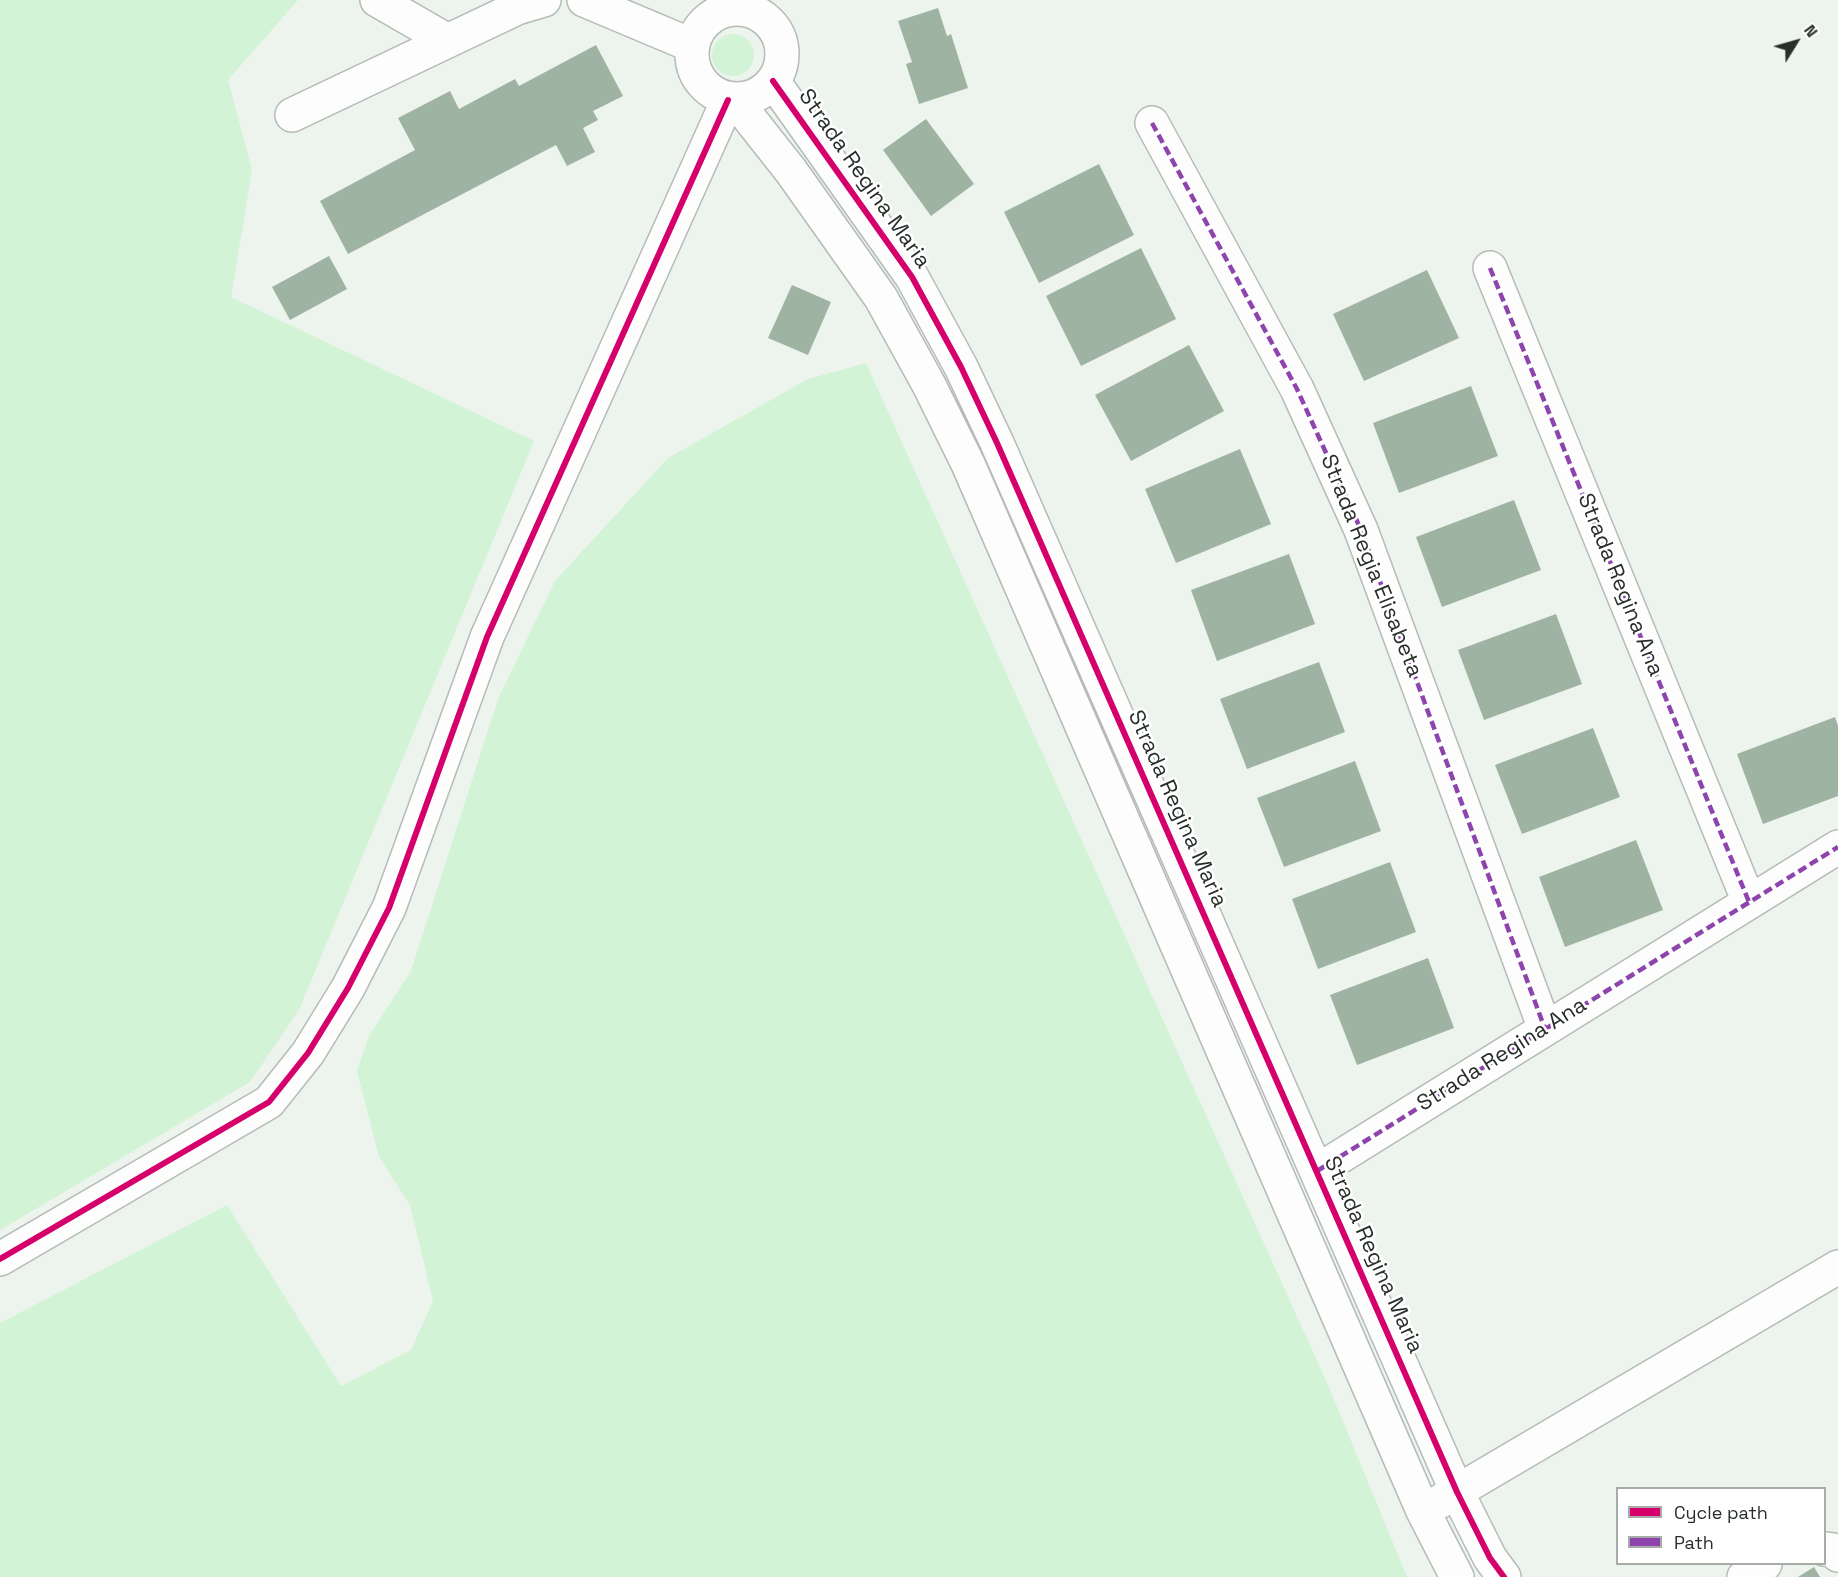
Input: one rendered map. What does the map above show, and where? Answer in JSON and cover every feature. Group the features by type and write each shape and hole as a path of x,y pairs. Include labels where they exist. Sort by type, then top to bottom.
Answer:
{"street":[{"path":"377,0 448,41"},
{"path":"292,115 516,8 544,0"},
{"path":"584,0 692,45"},
{"path":"731,100 749,98 763,92 780,69 782,56 781,42 766,19 755,12 728,5 706,19 701,25 692,45 691,60 696,75 706,88 731,100 791,171 881,298 964,454 1423,1511 1457,1577"},
{"name":"Strada Regina Maria","path":"773,81 912,277 961,367 1457,1492 1490,1558 1503,1577"},
{"path":"0,1259 269,1102 308,1053 348,988 389,908 487,637 731,100"},
{"name":"Strada Regia Elisabeta","path":"1152,123 1297,389 1361,531 1545,1029"},
{"name":"Strada Regina Ana","path":"1490,268 1749,902"},
{"name":"Strada Regina Ana","path":"1317,1171 1838,847"},
{"path":"1423,1511 1836,1274"},
{"path":"1744,1577 1762,1565"}],"green space":[{"path":"0,0 298,0 228,80 252,170 231,297 534,441 299,1010 250,1082 0,1230"},
{"path":"733,34 748,40 754,55 748,70 733,76 718,70 712,55 718,40"},
{"path":"866,363 1328,1385 1407,1577 0,1577 0,1323 227,1205 341,1386 411,1350 433,1301 410,1205 379,1157 357,1071 369,1036 411,971 498,699 555,581 668,458 808,379"}],"building":[{"path":"938,8 947,36 951,34 968,88 919,104 906,64 912,62 898,21"},
{"path":"596,45 623,96 593,111 598,120 583,128 595,152 567,166 556,145 348,254 320,201 415,150 398,118 450,91 459,109 515,79 519,86"},
{"path":"926,119 974,184 931,216 883,150"},
{"path":"1099,164 1134,235 1039,283 1004,212"},
{"path":"1141,248 1176,319 1081,366 1046,296"},
{"path":"329,256 347,289 290,320 272,287"},
{"path":"1427,270 1459,338 1364,381 1333,314"},
{"path":"792,285 831,302 808,355 768,338"},
{"path":"1189,345 1224,411 1131,461 1095,395"},
{"path":"1471,386 1498,456 1399,493 1373,423"},
{"path":"1240,449 1271,524 1176,563 1145,489"},
{"path":"1514,500 1541,570 1442,607 1416,537"},
{"path":"1289,554 1315,624 1217,661 1191,590"},
{"path":"1556,614 1582,684 1484,720 1458,650"},
{"path":"1319,662 1345,732 1247,769 1220,699"},
{"path":"1835,717 1838,726 1838,796 1763,824 1737,754"},
{"path":"1593,728 1620,797 1522,834 1495,765"},
{"path":"1355,761 1381,831 1284,867 1257,798"},
{"path":"1636,840 1663,910 1565,947 1539,877"},
{"path":"1390,862 1416,932 1318,969 1292,899"},
{"path":"1428,958 1454,1028 1357,1065 1330,995"},
{"path":"1814,1567 1820,1577 1798,1577"}],"marked path":[{"path":"1152,123 1297,389 1361,530 1545,1029"},
{"path":"1490,268 1749,902"},
{"path":"1317,1171 1838,847"}],"cycle path":[{"path":"773,81 912,277 961,367 997,443 1457,1492 1490,1558 1504,1577"},
{"path":"0,1259 269,1102 308,1053 348,988 389,908 487,637 728,100"}]}
